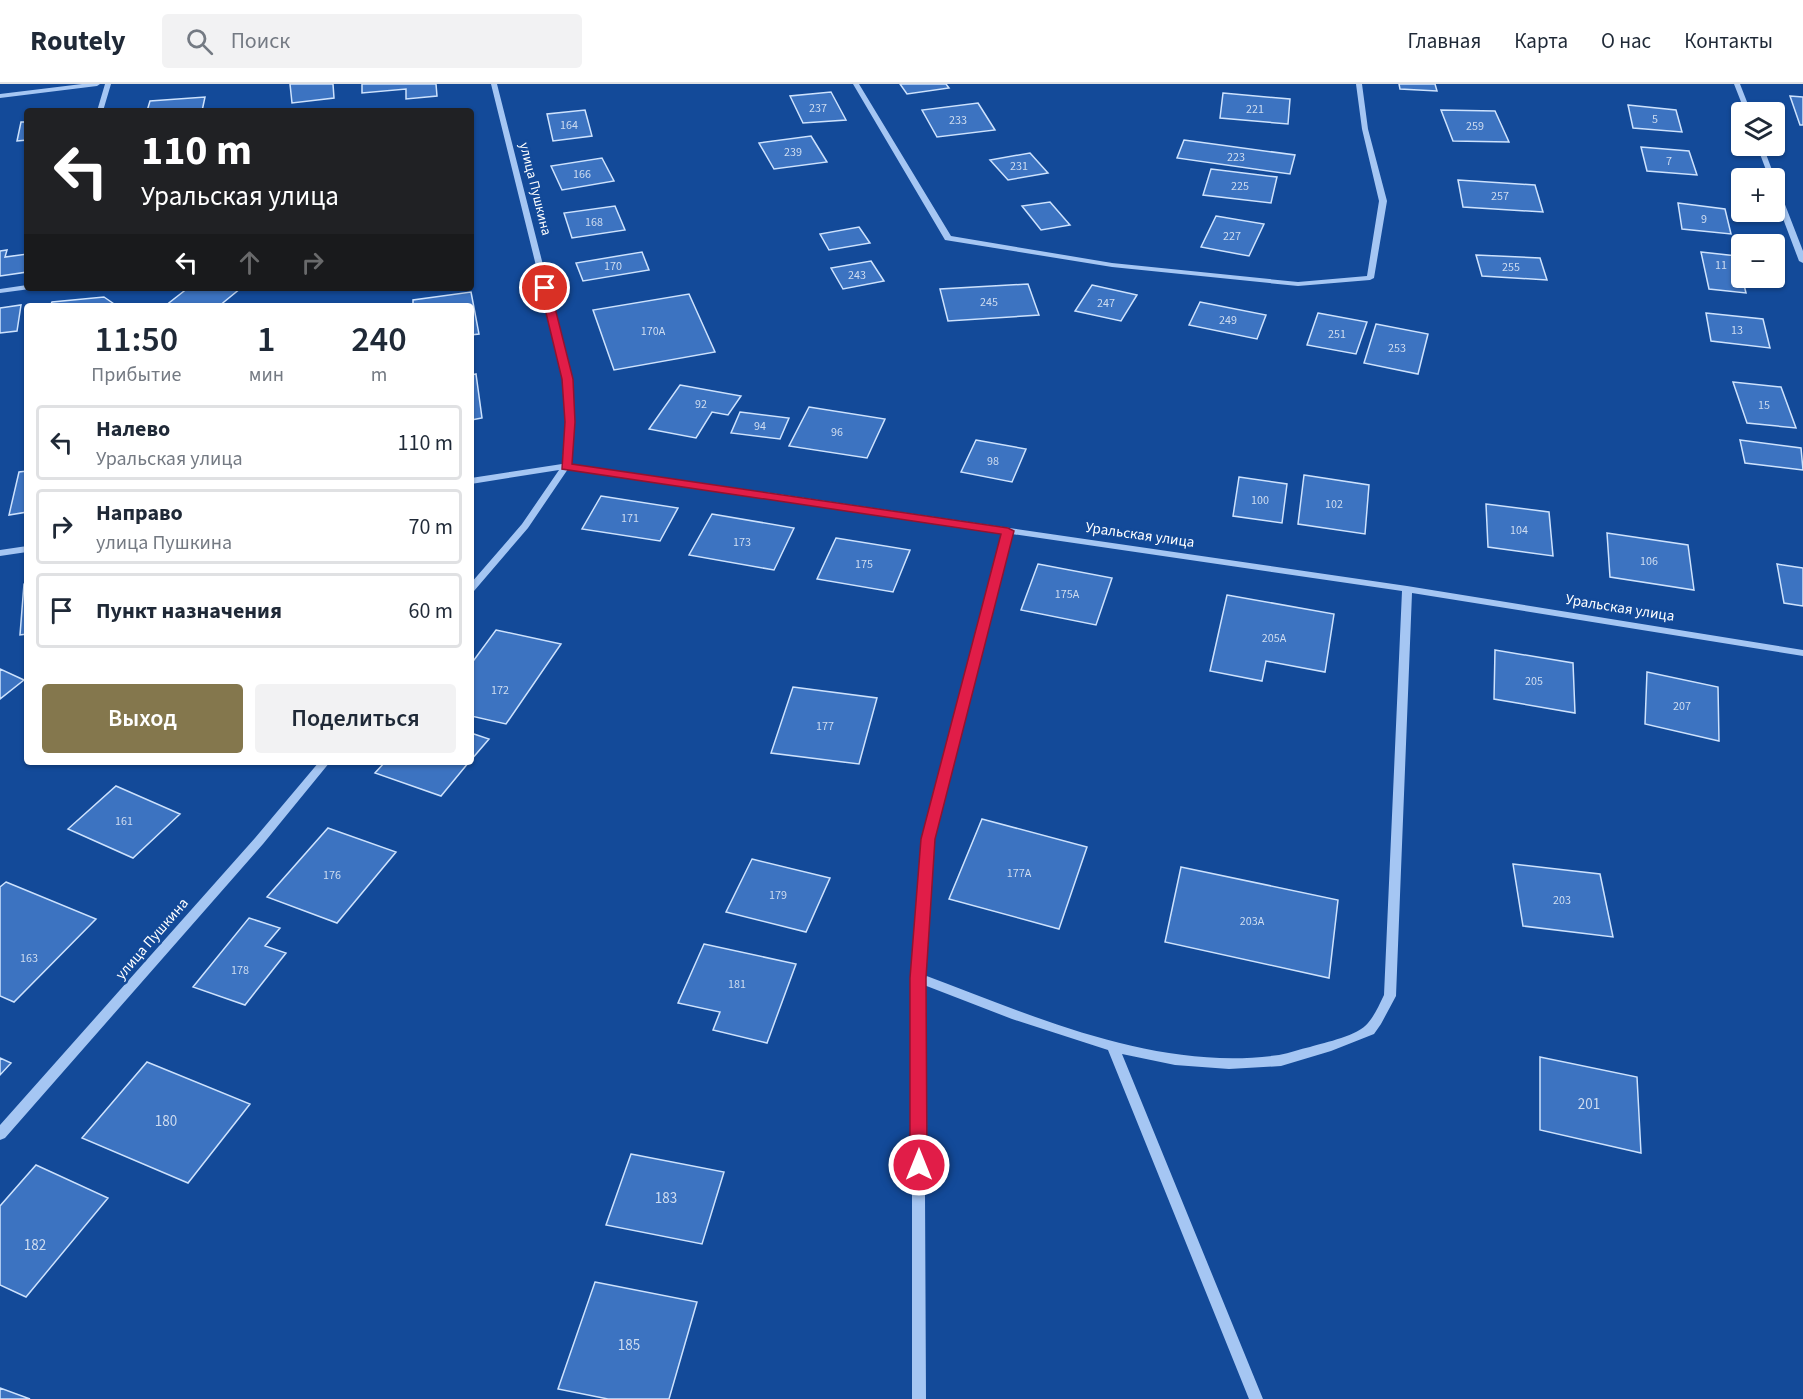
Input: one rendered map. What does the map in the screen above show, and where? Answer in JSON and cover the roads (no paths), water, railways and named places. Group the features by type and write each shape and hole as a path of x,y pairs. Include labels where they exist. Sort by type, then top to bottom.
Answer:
{"street":[{"path":"0,96 97,84"},
{"path":"101,108 108,84"},
{"name":"улица Пушкина","path":"474,586 525,526 566,466 570,422 568,379 494,84"},
{"path":"856,84 948,238 1112,265 1298,284 1370,278 1383,201 1365,129 1359,84"},
{"path":"1737,84 1744,102"},
{"path":"1785,213 1803,261"},
{"path":"0,291 24,287"},
{"name":"Уральская улица","path":"474,481 566,466 1407,589 1803,653"},
{"path":"919,1399 918,978 928,839 1008,531"},
{"path":"0,553 24,549"},
{"path":"918,978 1113,1048 1188,1062 1261,1063 1322,1050 1371,1030 1390,996 1407,589"},
{"name":"улица Пушкина","path":"0,1134 323,765"},
{"path":"1113,1048 1256,1399"}]}
